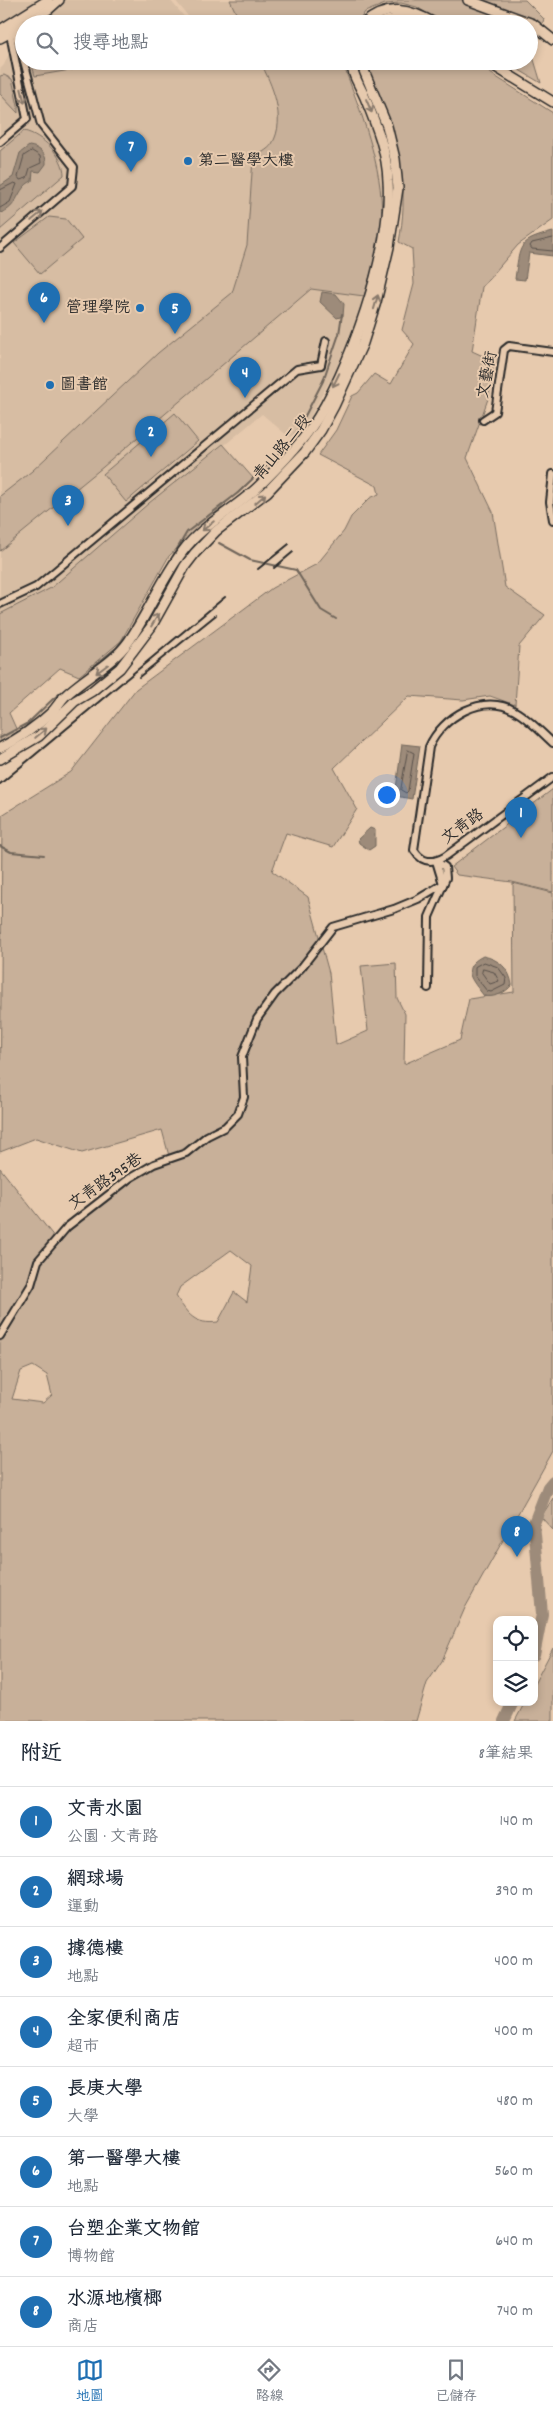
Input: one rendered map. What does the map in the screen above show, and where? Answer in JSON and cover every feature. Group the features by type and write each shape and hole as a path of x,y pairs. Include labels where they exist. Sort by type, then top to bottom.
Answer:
{"street":[{"path":"30,15 48,0"},
{"path":"39,15 49,10 59,0"},
{"path":"468,0 508,15"},
{"path":"482,0 524,15"},
{"path":"377,15 392,9 420,15"},
{"path":"538,24 553,34"},
{"path":"0,38 14,28"},
{"path":"538,29 553,40"},
{"path":"0,142 27,119 20,70"},
{"path":"0,248 72,186 74,167 42,125 27,70"},
{"name":"青山路二段","path":"0,748 29,731 54,710 66,696 110,663 141,623 185,548 207,526 257,488 296,448 312,427 326,402 356,338 377,267 387,215 389,184 386,154 353,70"},
{"name":"青山路二段","path":"0,759 39,736 75,701 92,691 120,668 151,627 185,566 195,553 216,531 267,492 305,452 334,406 363,343 376,302 389,247 398,188 395,159 388,126 364,70"},
{"path":"501,70 553,102"},
{"path":"511,70 553,96"},
{"path":"0,604 36,586 297,369 321,365 326,341"},
{"name":"文藝街","path":"483,420 495,412 504,350 509,346 553,352"},
{"path":"553,474 550,502 553,520"},
{"path":"428,988 429,917 446,878 445,868 436,861 426,862 419,858 414,850 429,747 441,726 450,718 474,707 487,705 513,710 553,743"},
{"name":"文青路","path":"436,861 553,777"},
{"name":"文青路395巷","path":"0,1336 31,1285 38,1261 67,1227 130,1178 154,1164 186,1153 207,1136 225,1127 238,1114 244,1096 242,1057 257,1019 274,994 300,968 326,933 333,927 418,899 443,884"}],"shaded area":[{"path":"0,0 170,0 183,15 47,15 33,5 0,23"},
{"path":"175,0 235,0 253,15 187,15"},
{"path":"230,0 525,0 544,19 538,36 538,15 429,15 417,7 401,3 385,4 365,12 363,15 237,15"},
{"path":"15,43 15,70 319,70 360,104 376,141 384,198 365,299 336,369 300,435 289,437 262,414 43,596 0,615 0,69 4,65"},
{"path":"33,70 70,70 35,76"},
{"path":"264,70 346,70 372,149 377,169 382,209 380,237 364,296 311,289 103,467 0,551 0,496 32,471 158,353 232,293 247,245 253,158 272,144 278,123 276,102"},
{"path":"367,70 485,70 553,113 553,220 518,245 482,287 472,351 494,361 489,396 467,458 493,512 505,587 545,615 519,646 515,705 490,696 463,700 409,696 334,768 357,809 333,847 286,833 272,871 308,897 329,973 336,1045 368,1031 361,966 396,963 397,998 405,1014 404,1064 460,1040 469,999 514,992 513,883 553,893 553,1451 465,1608 442,1661 427,1683 416,1721 0,1721 0,1168 55,1238 81,1211 129,1175 169,1156 162,1130 82,1153 36,1138 0,1152 2,815 71,772 136,689 272,588 317,564 344,531 351,517 370,498 379,494 377,486 318,455 336,430 352,396 358,393 374,374 391,384 414,344 402,330 414,284 412,249 399,242 403,207 402,173 390,124","holes":["231,1250 252,1266 247,1302 234,1292 218,1322 203,1322 193,1317 176,1296 180,1287","33,1366 47,1375 52,1395 43,1403 12,1399 21,1371"]},
{"path":"519,70 537,70 541,83"},
{"path":"4,75 12,79 18,113 0,94 0,76"},
{"path":"24,131 38,137 51,147 60,161 64,175 0,230 0,151"},
{"path":"49,217 66,219 82,239 40,274 14,243"},
{"path":"175,413 198,441 126,502 103,474"},
{"path":"223,444 253,478 169,556 121,641 79,676 60,668 9,713 18,733 0,742 0,614 51,588 149,503"},
{"path":"553,789 553,892 512,882 457,875 451,867"},
{"path":"553,1498 553,1530 541,1517"},
{"path":"553,1648 553,1721 515,1721 523,1706 538,1706 538,1676"}],"water":[{"path":"29,146 42,152 46,164 40,172 33,171 32,181 23,188 11,207 0,213 0,186 13,177 20,153"},
{"path":"553,232 553,256 529,253 525,280 515,279 518,258 523,246 533,238"},
{"path":"322,292 336,294 344,304 343,316 337,318 320,302"},
{"path":"402,744 420,746 412,799 395,796"},
{"path":"370,828 375,830 375,846 369,850 359,843 358,839"},
{"path":"483,956 499,962 509,974 512,985 499,994 484,996 472,979 470,974 471,965"}],"waterway":[{"path":"0,738 28,723 53,699 116,648 128,633 187,532 238,493 292,441 323,381 339,334 342,314"},
{"path":"219,543 250,560 296,570 321,610 336,619"},
{"path":"0,846 11,852 44,855"},
{"path":"538,1634 542,1614 534,1523 548,1487 553,1481"},
{"path":"504,1721 511,1706"}],"railway":[{"path":"258,569 289,544"},
{"path":"274,568 293,552"},
{"path":"0,784 225,597"},
{"path":"139,677 216,615"}],"place":[{"name":"第二醫學大樓","path":"188,161"},
{"name":"台塑企業文物館","path":"131,172"},
{"name":"管理學院","path":"140,308"},
{"name":"第一醫學大樓","path":"44,323"},
{"name":"長庚大學","path":"175,334"},
{"name":"圖書館","path":"50,385"},
{"name":"全家便利商店","path":"245,398"},
{"name":"網球場","path":"151,457"},
{"name":"據德樓","path":"68,526"},
{"name":"文青水園","path":"521,838"},
{"name":"水源地檳榔","path":"517,1557"}]}
